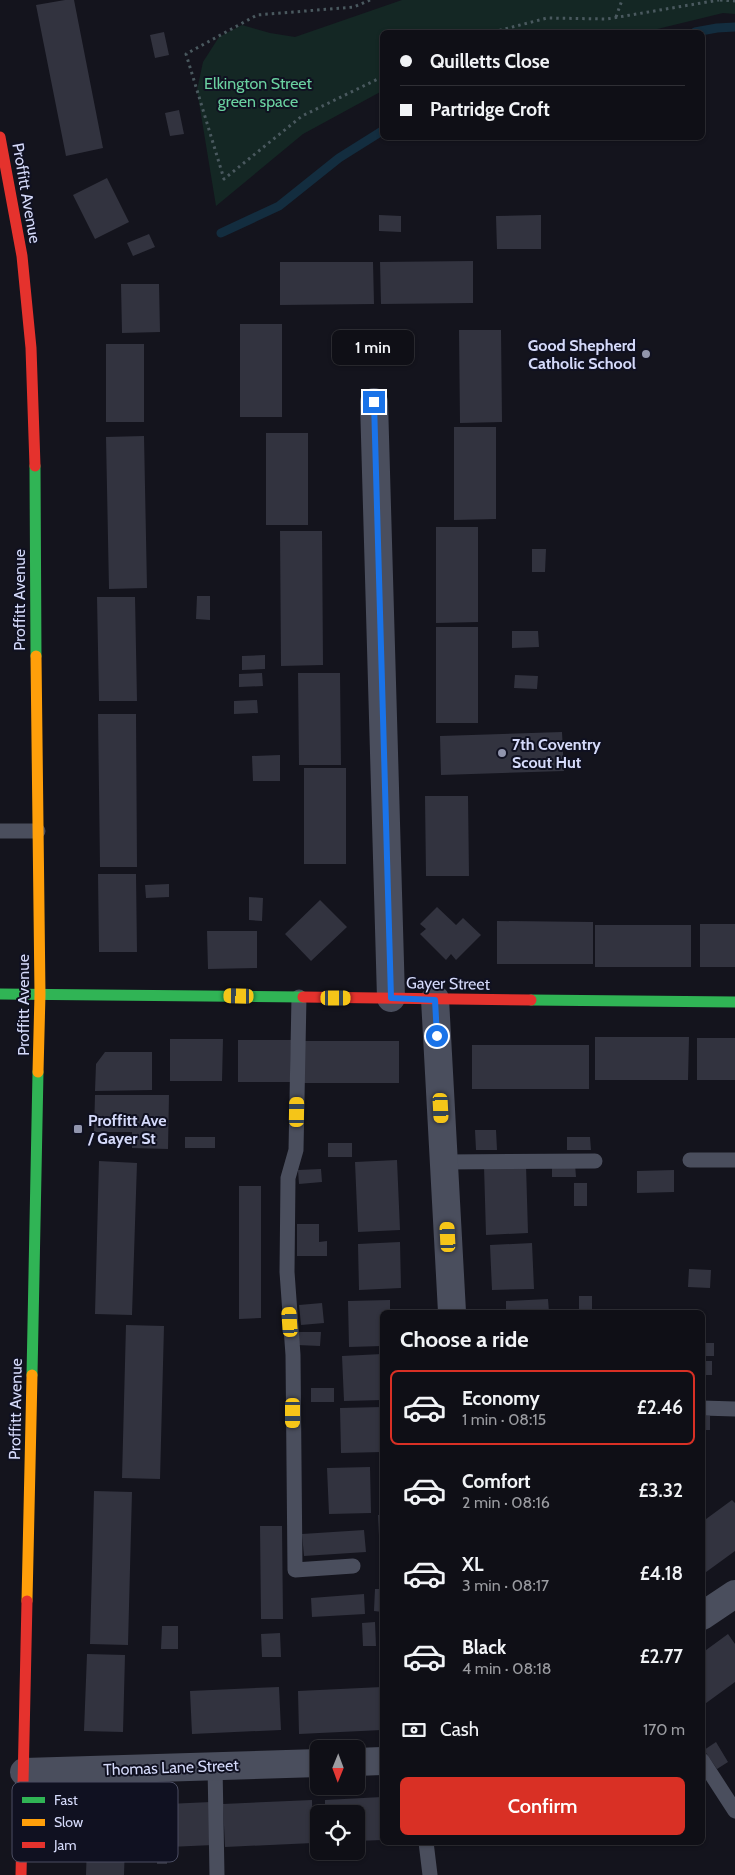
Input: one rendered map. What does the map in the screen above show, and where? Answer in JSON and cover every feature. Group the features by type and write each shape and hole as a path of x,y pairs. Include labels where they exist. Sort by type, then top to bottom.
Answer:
{"street":[{"name":"Proffitt Avenue","path":"0,137 22,256 31,348 35,442 40,994 24,1782"},
{"path":"374,402 391,998"},
{"name":"Gayer Street","path":"0,994 735,1002"},
{"path":"435,1000 452,1310"},
{"path":"705,1614 735,1594"},
{"path":"365,1762 380,1761"},
{"name":"Thomas Lane Street","path":"24,1772 310,1763"},
{"name":"Proffitt Avenue","path":"21,1862 21,1875"}],"lane":[{"path":"0,831 38,831"},
{"path":"299,997 296,1150 288,1178 287,1272 293,1355 295,1570 354,1566"},
{"path":"444,1162 595,1160"},
{"path":"690,1160 735,1160"},
{"path":"705,1408 735,1409"},
{"path":"705,1765 735,1811"},
{"path":"215,1766 217,1875"},
{"path":"426,1845 430,1875"}],"path":[{"path":"370,0 354,7 257,15 186,54 224,179 302,116 380,78"},
{"path":"615,18 622,0"},
{"path":"501,30 547,18 615,18 720,0 735,1"}],"green space":[{"name":"Elkington Street green space","path":"402,0 735,0 735,14 723,13 653,30 380,30 380,92 303,134 216,206 197,90 203,62 219,37 242,25 270,33 295,37"}],"building":[{"path":"74,0 103,148 66,156 36,5"},
{"path":"164,32 169,55 155,58 150,35"},
{"path":"179,110 184,134 170,136 165,113"},
{"path":"107,178 129,222 95,239 73,195"},
{"path":"379,215 401,216 401,232 379,231"},
{"path":"541,215 541,249 497,249 496,216"},
{"path":"149,234 155,247 133,256 127,243"},
{"path":"473,261 473,303 381,304 380,262"},
{"path":"280,262 373,262 374,304 280,305"},
{"path":"121,284 159,284 160,332 122,333"},
{"path":"240,324 282,324 282,417 240,417"},
{"path":"459,330 501,330 502,422 460,423"},
{"path":"106,344 144,344 144,422 106,422"},
{"path":"454,427 496,427 496,519 454,520"},
{"path":"266,433 308,433 308,525 266,525"},
{"path":"144,436 147,588 109,589 106,437"},
{"path":"436,527 478,527 478,622 436,623"},
{"path":"280,531 322,531 323,665 281,666"},
{"path":"532,549 546,549 545,572 532,572"},
{"path":"197,596 210,596 210,620 196,619"},
{"path":"97,597 135,597 137,701 99,701"},
{"path":"436,627 478,627 478,723 436,723"},
{"path":"512,631 538,631 539,647 512,648"},
{"path":"265,655 265,669 242,670 242,656"},
{"path":"262,673 263,686 239,687 239,674"},
{"path":"298,673 340,673 341,765 299,765"},
{"path":"515,675 538,676 537,689 514,688"},
{"path":"257,700 258,713 234,714 234,701"},
{"path":"98,714 136,714 137,867 100,867"},
{"name":"7th Coventry Scout Hut","path":"562,732 564,771 441,775 440,736"},
{"path":"280,755 280,781 253,781 252,756"},
{"path":"304,768 346,768 346,864 304,864"},
{"path":"425,796 468,796 469,876 426,876"},
{"path":"98,874 136,874 137,952 99,952"},
{"path":"169,884 169,897 146,898 145,885"},
{"path":"249,897 263,898 262,921 249,920"},
{"path":"320,900 347,927 311,961 285,934"},
{"path":"437,907 456,925 463,918 481,935 456,960 451,954 446,960 420,934 426,929 420,924"},
{"path":"497,921 593,922 593,964 497,964"},
{"path":"700,924 735,924 735,967 700,967"},
{"path":"595,925 691,925 691,967 595,967"},
{"path":"207,931 257,931 257,968 208,969"},
{"path":"595,1037 689,1037 688,1080 595,1080"},
{"path":"697,1038 735,1038 735,1080 697,1080"},
{"path":"170,1039 223,1039 222,1081 170,1081"},
{"path":"238,1040 291,1040 290,1082 238,1082"},
{"path":"303,1041 399,1041 399,1083 303,1083"},
{"path":"472,1045 589,1045 589,1089 472,1089"},
{"path":"105,1052 152,1052 152,1090 95,1091 96,1064"},
{"path":"95,1095 169,1095 168,1149 132,1148 132,1132 94,1132"},
{"path":"475,1130 496,1130 497,1150 476,1150"},
{"path":"185,1137 215,1137 215,1148 185,1148"},
{"path":"567,1137 590,1137 591,1150 567,1150"},
{"path":"328,1143 352,1143 352,1157 328,1157"},
{"path":"397,1160 400,1230 358,1232 355,1162"},
{"path":"99,1161 137,1163 132,1315 95,1314"},
{"path":"552,1163 575,1164 576,1177 552,1177"},
{"path":"526,1165 528,1233 486,1235 484,1166"},
{"path":"321,1169 322,1182 299,1184 298,1170"},
{"path":"674,1170 674,1192 637,1193 637,1171"},
{"path":"574,1183 587,1183 587,1206 574,1206"},
{"path":"239,1186 261,1186 261,1318 239,1319"},
{"path":"297,1224 319,1224 319,1242 327,1241 327,1256 297,1256"},
{"path":"400,1242 401,1288 359,1290 358,1244"},
{"path":"532,1243 534,1289 492,1290 490,1245"},
{"path":"689,1269 711,1270 710,1288 688,1287"},
{"path":"579,1296 592,1296 592,1310 579,1310"},
{"path":"548,1299 549,1310 506,1310 506,1301"},
{"path":"390,1300 390,1310 380,1310 380,1346 349,1347 348,1301"},
{"path":"322,1303 324,1323 301,1325 299,1305"},
{"path":"126,1325 164,1326 160,1479 122,1478"},
{"path":"297,1332 321,1332 320,1346 297,1345"},
{"path":"705,1343 714,1343 714,1356 705,1356"},
{"path":"380,1354 380,1400 344,1401 342,1356"},
{"path":"705,1361 712,1361 712,1375 705,1375"},
{"path":"311,1388 334,1388 334,1402 311,1402"},
{"path":"380,1407 380,1452 341,1453 340,1408"},
{"path":"705,1416 710,1416 710,1430 705,1430"},
{"path":"370,1467 371,1513 329,1514 327,1468"},
{"path":"94,1491 132,1492 128,1645 90,1644"},
{"path":"732,1500 735,1503 735,1551 705,1573 705,1520"},
{"path":"378,1515 380,1515 380,1557"},
{"path":"260,1526 282,1526 283,1619 261,1619"},
{"path":"364,1530 366,1552 304,1556 302,1534"},
{"path":"375,1589 380,1589 380,1612 374,1611"},
{"path":"364,1594 365,1614 312,1617 311,1598"},
{"path":"375,1622 376,1646 363,1646 362,1623"},
{"path":"162,1626 178,1626 178,1649 161,1649"},
{"path":"280,1633 281,1657 262,1657 261,1634"},
{"path":"728,1634 735,1644 735,1682 705,1704 705,1651"},
{"path":"87,1654 125,1655 123,1732 84,1731"},
{"path":"279,1687 281,1730 192,1734 190,1691"},
{"path":"380,1687 380,1730 299,1734 298,1691"},
{"path":"716,1742 728,1762 717,1769 705,1749"},
{"path":"380,1797 380,1840 365,1841 365,1805 325,1805 325,1800"},
{"path":"312,1800 312,1805 310,1805 310,1843 225,1847 223,1804"},
{"path":"211,1802 213,1845 178,1847 178,1804"},
{"path":"86,1862 124,1862 124,1875 86,1875"},
{"path":"157,1862 167,1862 167,1864 157,1864"}],"waterway":[{"path":"705,30 735,27"},
{"path":"221,233 279,206 339,158 380,132"}],"traffic: fast":[{"path":"35,466 36,656"},
{"path":"0,994 303,997"},
{"path":"531,1000 735,1002"},
{"path":"32,1375 38,1072"}],"traffic: slow":[{"path":"36,656 40,994 38,1072"},
{"path":"27,1601 32,1375"}],"traffic: jam":[{"path":"0,137 22,256 31,348 35,466"},
{"path":"303,997 531,1000"},
{"path":"23,1782 27,1601"},
{"path":"21,1862 21,1875"}],"place":[{"name":"Good Shepherd Catholic School","path":"646,354"},
{"name":"7th Coventry Scout Hut","path":"502,753"},
{"name":"Proffitt Ave / Gayer St","path":"78,1129"}],"route":[{"path":"374,402 391,998 435,1000 437,1036"}]}
